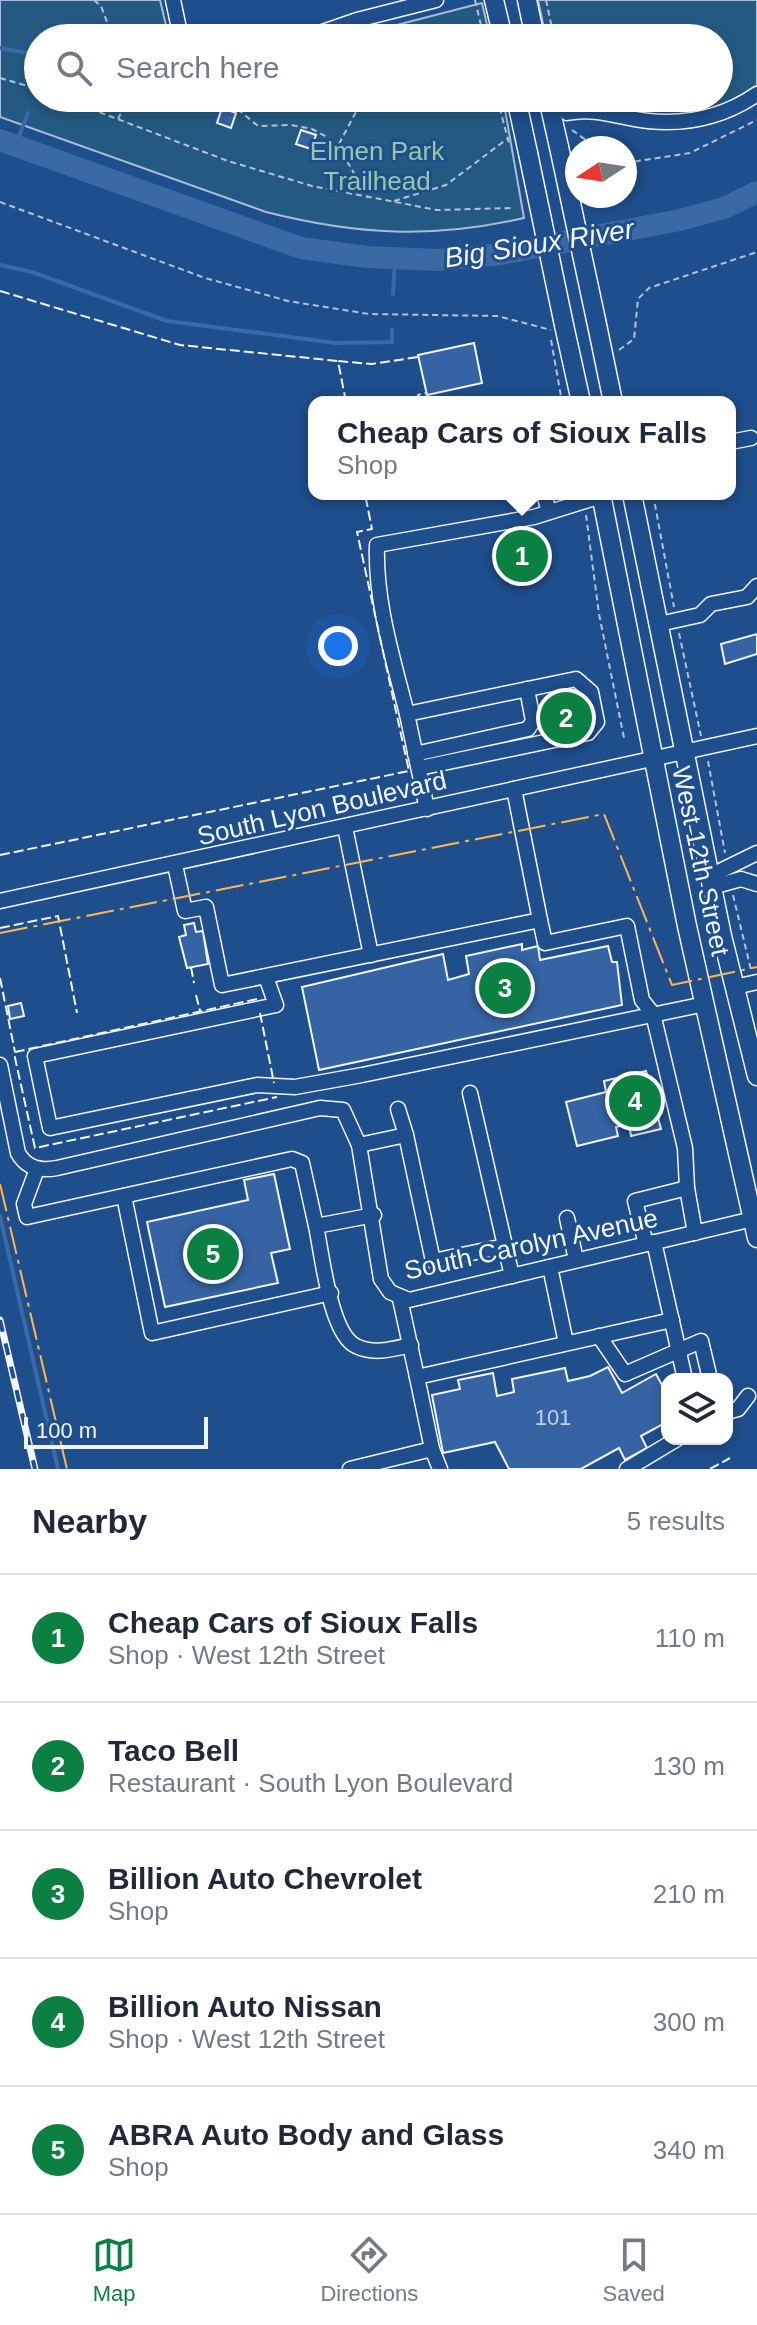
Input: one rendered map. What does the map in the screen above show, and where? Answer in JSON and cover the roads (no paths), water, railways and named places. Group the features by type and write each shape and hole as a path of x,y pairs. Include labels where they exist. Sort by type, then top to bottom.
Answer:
{"main road":[{"path":"494,0 500,24"},
{"path":"527,0 532,24"},
{"path":"519,112 555,326 579,396"},
{"path":"551,112 612,396"},
{"name":"West 12th Street","path":"596,500 757,1238"},
{"name":"West 12th Street","path":"633,500 711,882 757,1076"}],"street":[{"path":"173,0 178,24"},
{"path":"345,24 436,0"},
{"path":"357,20 357,24"},
{"path":"733,108 757,94"},
{"path":"568,120 580,112"},
{"path":"600,112 647,121 690,122 724,112"},
{"path":"736,441 751,438"},
{"path":"546,500 549,512"},
{"path":"427,809 383,615 376,572 377,545 549,512 586,500"},
{"path":"659,624 700,615 711,604 747,597 757,586"},
{"path":"407,714 576,679 591,692 597,713 594,730 588,733 417,761"},
{"path":"417,761 528,729 533,721 527,689"},
{"name":"South Lyon Boulevard","path":"0,901 757,736"},
{"path":"514,789 545,943 627,926 642,1000 653,1014 685,1148 687,1188 695,1233"},
{"path":"345,827 371,955"},
{"path":"711,882 757,853"},
{"path":"175,865 185,911 206,907 222,985 540,920"},
{"path":"711,882 741,879 756,888"},
{"path":"266,977 276,1005 35,1056 50,1128 257,1085 295,1087 362,1075 705,1004"},
{"path":"735,987 757,982"},
{"path":"0,1065 18,1153 26,1164 37,1169 24,1204 27,1217 292,1159 302,1163 340,1334 356,1346 379,1351 411,1345"},
{"path":"470,1093 512,1276"},
{"name":"South Carolyn Avenue","path":"37,1169 57,1168 320,1108 343,1110 359,1145 374,1215 381,1279 400,1299 409,1300 753,1219"},
{"path":"398,1109 433,1261 505,1246"},
{"path":"359,1145 406,1135"},
{"path":"684,1373 672,1320 635,1201 687,1188"},
{"path":"124,1196 152,1333 331,1293"},
{"path":"316,1226 374,1215"},
{"path":"567,1218 576,1260"},
{"path":"550,1267 566,1343"},
{"path":"400,1299 432,1449 440,1469"},
{"path":"417,1377 672,1320"},
{"path":"599,1336 625,1374 701,1341 709,1373"},
{"path":"733,1410 738,1409 748,1396"},
{"path":"627,1469 667,1445"},
{"path":"350,1469 432,1449"}],"waterway":[{"path":"0,48 24,52"},
{"path":"16,144 28,113"},
{"name":"Big Sioux River","path":"0,140 301,248 367,257 438,260 501,254 680,220 724,208 757,192"},
{"path":"393,294 395,259"},
{"path":"0,265 32,272 167,321 336,343 392,342 392,330"},
{"path":"0,1216 58,1469"}],"railway":[{"path":"0,1320 35,1469"}],"place":[{"name":"Cheap Cars of Sioux Falls","path":"522,556"},
{"name":"Taco Bell","path":"566,718"},
{"name":"Billion Auto Chevrolet","path":"505,988"},
{"name":"Billion Auto Nissan","path":"635,1101"},
{"name":"ABRA Auto Body and Glass","path":"213,1254"}],"park label":[{"name":"Elmen Park Trailhead","path":"377,166"}]}
